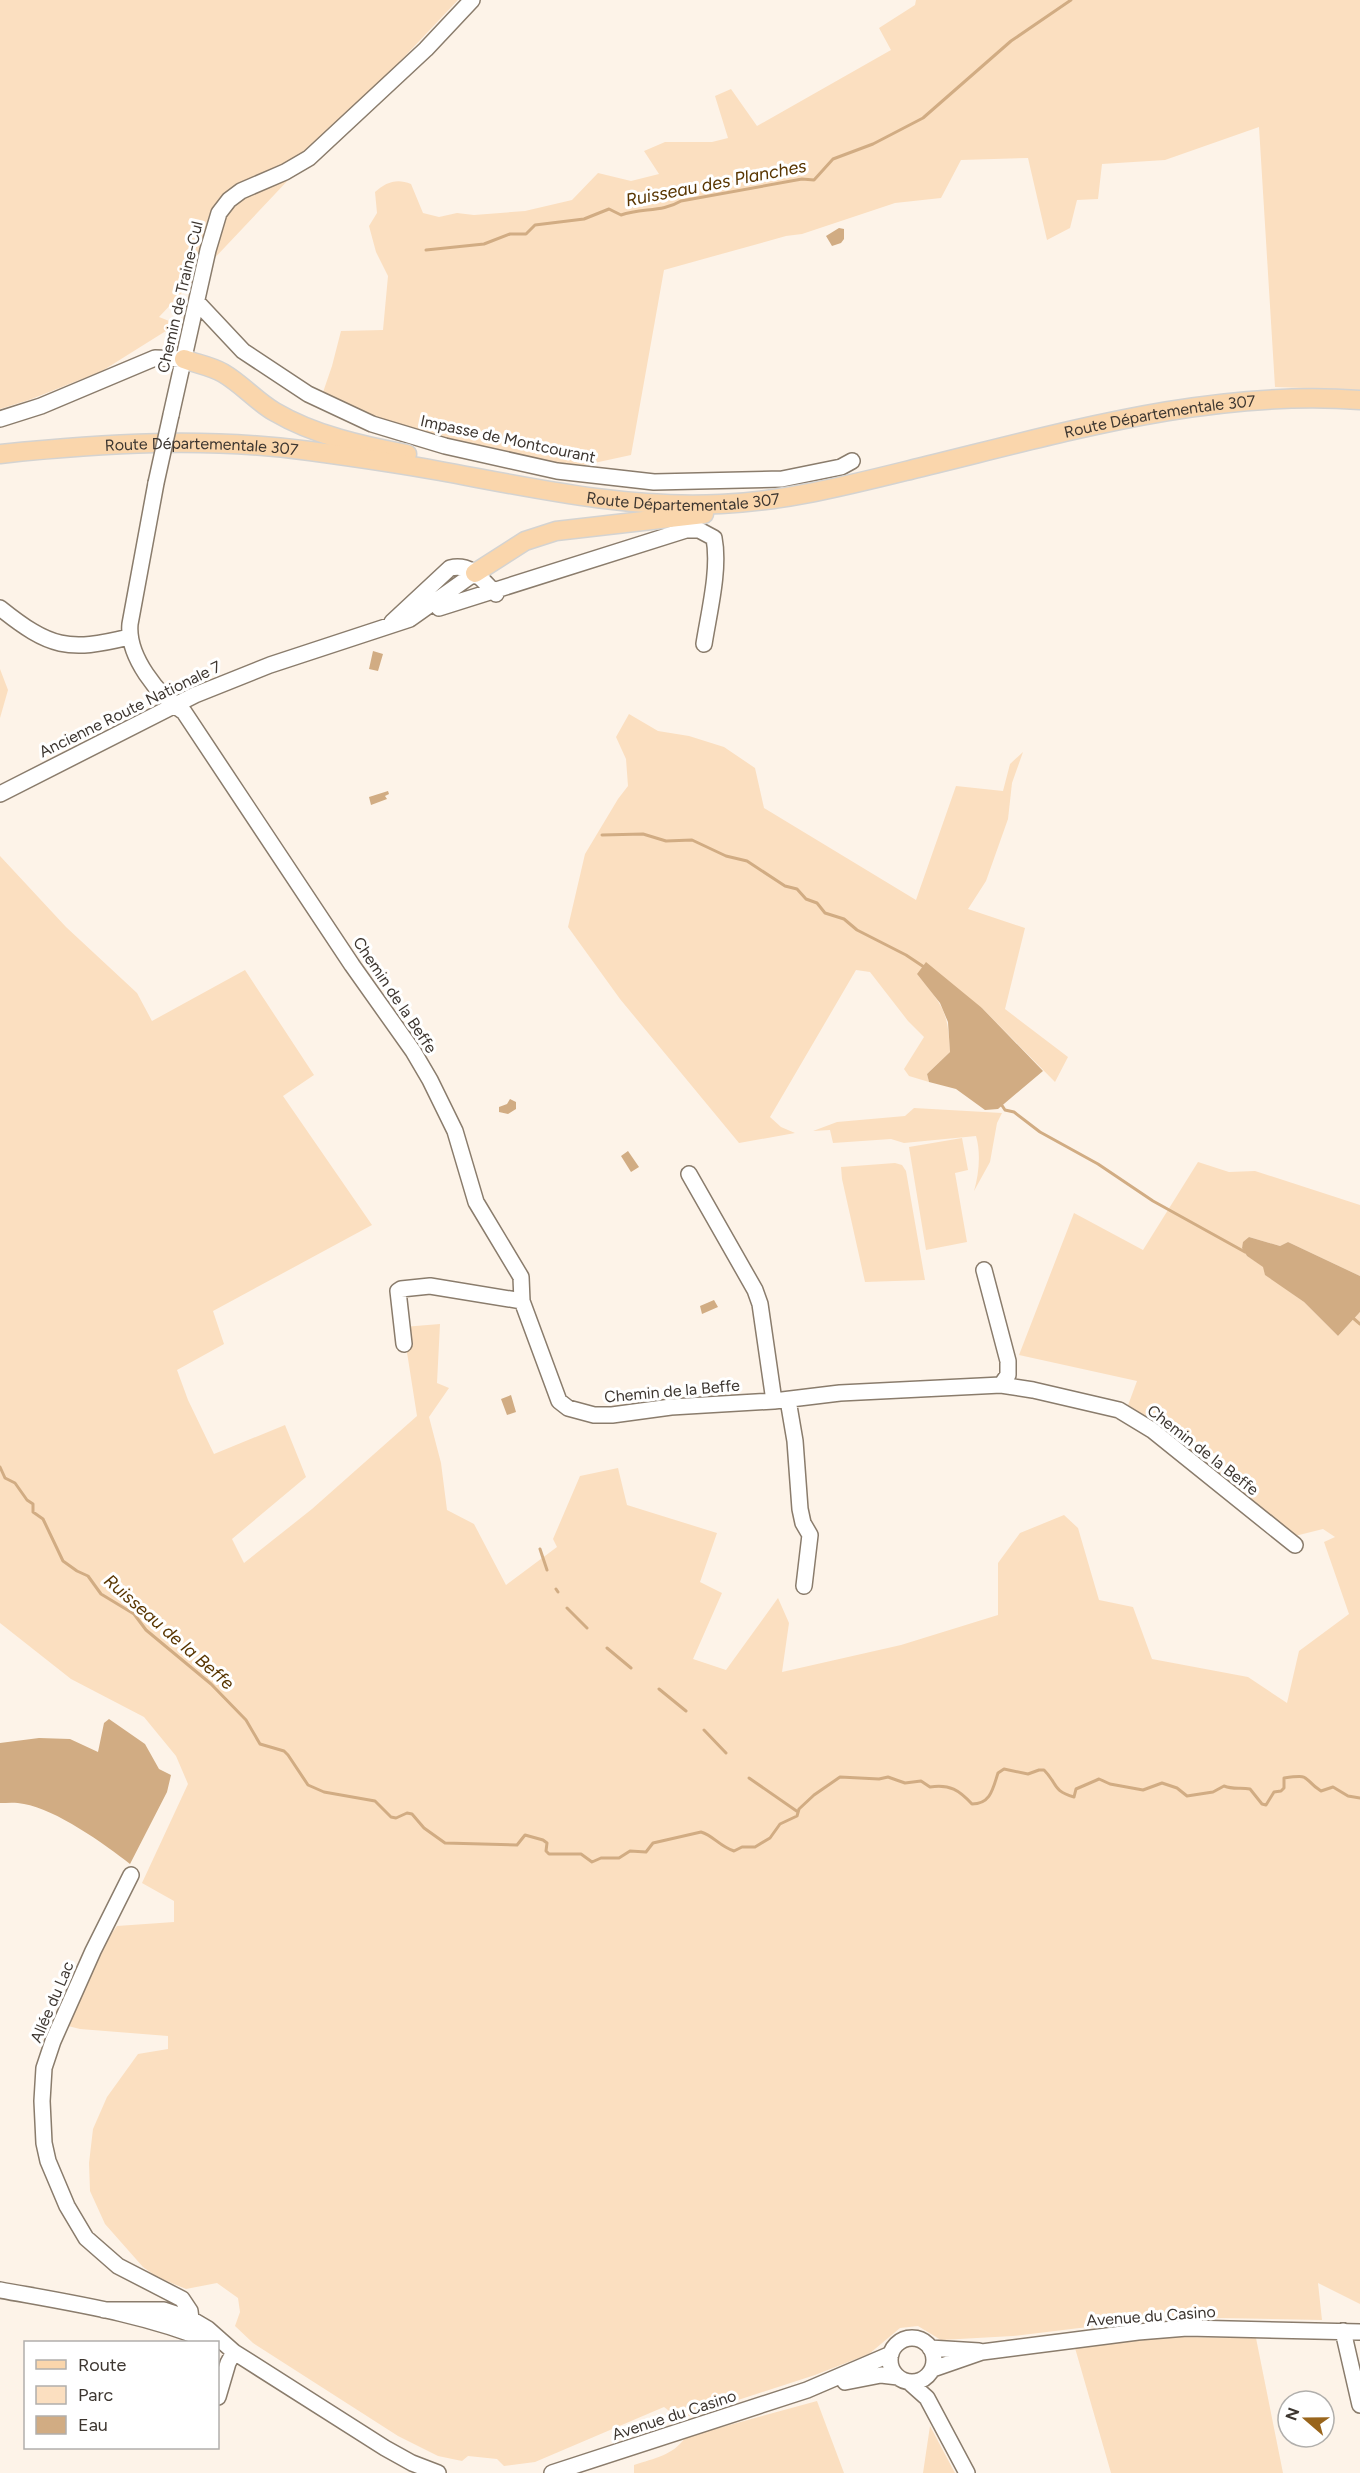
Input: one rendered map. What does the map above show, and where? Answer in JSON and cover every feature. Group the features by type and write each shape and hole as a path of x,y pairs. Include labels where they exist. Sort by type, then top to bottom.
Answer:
{"main road":[{"path":"184,359 218,370 273,411 316,430 391,451 610,500"},
{"name":"Route Départementale 307","path":"0,454 148,443 257,445 381,462 508,485 610,500 683,505 718,504 763,501 843,486 1088,427 1191,408 1275,398 1360,400"},
{"path":"475,573 516,546 556,531 643,523 769,506 843,486"}],"street":[{"name":"Chemin de Traine-Cul","path":"173,705 141,666 129,637 134,597 156,483 196,302 219,213 241,190 285,172 309,158 426,49 472,0"},
{"name":"Impasse de Montcourant","path":"196,302 243,351 300,390 345,414 445,446 557,471 654,482 782,479 841,467 852,461"},
{"path":"0,419 155,358 184,359"},
{"path":"439,608 686,530 707,532 714,538 716,548 712,598 704,644"},
{"path":"475,573 494,592"},
{"name":"Ancienne Route Nationale 7","path":"0,794 173,705 270,665 382,629 417,614 475,573"},
{"path":"0,608 35,633 58,643 76,646 129,637"},
{"name":"Chemin de la Beffe","path":"173,705 184,712 352,965 419,1060 450,1116 476,1202 521,1277 522,1300 559,1401 567,1408 594,1415 612,1415 671,1407 781,1401 840,1393 1001,1385 1105,1406 1127,1414 1152,1430 1295,1545"},
{"path":"689,1174 755,1290 760,1304 781,1401 795,1441 800,1509 803,1523 810,1535 804,1586"},
{"path":"984,1270 1008,1360 1008,1375 1001,1385"},
{"path":"404,1344 398,1300 398,1291 402,1289 430,1286 522,1300"},
{"name":"Allée du Lac","path":"131,1875 93,1951 53,2041 44,2068 42,2101 44,2143 48,2161 67,2205 86,2238 117,2266 182,2299 190,2311 189,2325"},
{"path":"156,2285 165,2317"},
{"path":"0,2290 105,2310 165,2317 208,2329 234,2352"},
{"path":"189,2325 209,2341"},
{"name":"Avenue du Casino","path":"982,2352 1187,2328 1360,2332"},
{"path":"1343,2331 1360,2405"},
{"path":"807,2390 891,2354 898,2344 909,2338 921,2340 930,2348 934,2362 929,2387 942,2424"},
{"path":"219,2345 234,2352 386,2448 412,2463 438,2473"},
{"path":"930,2348 972,2349 982,2352"},
{"path":"219,2394 228,2363 234,2352"},
{"path":"807,2390 866,2377 916,2382 931,2372 982,2352"},
{"path":"891,2354 891,2366 903,2380 927,2398 967,2473"},
{"name":"Avenue du Casino","path":"552,2473 807,2390"}],"green space":[{"path":"0,0 458,0 159,317 177,324 102,371 0,409"},
{"path":"916,0 1360,0 1360,390 1275,387 1259,127 1165,160 1102,164 1098,199 1077,200 1070,228 1047,240 1028,158 961,160 941,198 895,203 802,234 786,236 664,270 631,455 557,471 503,459 320,401 341,331 383,330 388,276 376,252 369,226 377,213 375,192 383,186 396,181 411,184 423,213 439,217 457,213 474,215 525,211 572,200 598,173 631,181 659,174 644,151 665,142 712,142 728,138 715,96 731,89 757,126 891,50 879,28 915,5"},
{"path":"0,669 8,690 0,718"},
{"path":"629,714 658,731 689,736 724,747 755,768 764,808 916,900 956,786 1003,791 1010,764 1023,752 1012,783 1008,819 986,881 968,909 1025,928 1005,1009 1068,1057 1055,1082 982,1008 917,974 933,994 946,1017 950,1052 927,1074 929,1082 909,1076 904,1069 924,1037 908,1021 870,972 856,970 770,1117 781,1127 795,1133 739,1143 620,999 568,927 585,854 628,786 626,759 616,737"},
{"path":"0,856 66,927 137,993 152,1021 245,970 314,1075 283,1096 372,1225 213,1311 224,1344 177,1370 188,1400 214,1454 285,1425 306,1477 232,1539 244,1563 312,1509 417,1416 403,1327 440,1324 437,1383 449,1388 429,1417 441,1463 447,1510 474,1524 506,1585 557,1547 553,1539 580,1476 618,1468 627,1505 717,1533 700,1582 722,1593 693,1659 726,1670 778,1598 789,1623 782,1672 901,1645 998,1615 998,1563 1020,1533 1064,1515 1078,1528 1099,1600 1133,1607 1152,1659 1248,1677 1287,1703 1299,1651 1349,1614 1324,1542 1335,1537 1323,1529 1291,1537 1212,1471 1224,1468 1219,1452 1195,1457 1127,1408 1137,1381 1019,1355 1074,1213 1143,1250 1198,1162 1229,1172 1255,1171 1360,1205 1360,1276 1288,1242 1280,1246 1249,1237 1242,1247 1247,1256 1264,1267 1266,1275 1304,1302 1338,1336 1360,1312 1360,2304 1318,2283 1322,2320 1170,2317 1013,2336 941,2340 918,2326 900,2328 869,2354 815,2375 680,2419 664,2407 535,2462 504,2466 497,2459 468,2456 462,2461 438,2456 398,2436 253,2343 235,2326 240,2312 238,2298 217,2283 186,2289 157,2277 143,2267 105,2224 90,2191 89,2163 93,2129 107,2097 138,2054 168,2049 168,2036 68,2026 100,1949 117,1926 174,1922 174,1901 142,1883 188,1784 176,1756 144,1717 71,1679 0,1623"},
{"path":"914,1108 1002,1113 997,1123 990,1162 974,1191 979,1164 976,1136 904,1143 891,1139 833,1143 830,1130 813,1131 837,1122 905,1116"},
{"path":"962,1138 968,1170 955,1173 967,1242 926,1250 909,1147"},
{"path":"895,1163 902,1165 906,1171 925,1280 865,1282 841,1167"},
{"path":"1170,2337 1256,2338 1276,2438 1276,2449 1278,2449 1283,2473 1111,2473 1075,2348"},
{"path":"817,2401 844,2473 634,2473 634,2465 669,2452 686,2437"},
{"path":"930,2426 955,2473 923,2473"}],"water":[{"path":"839,228 844,229 844,239 841,243 832,246 826,236"},
{"path":"373,651 383,654 378,671 369,669"},
{"path":"388,791 389,794 385,796 387,799 371,805 369,797"},
{"path":"926,962 982,1008 1043,1071 998,1109 985,1110 956,1089 929,1082 927,1074 950,1052 948,1022 940,1003 917,974"},
{"path":"510,1099 516,1102 516,1109 508,1114 499,1112 499,1107 507,1104"},
{"path":"628,1151 639,1167 631,1172 621,1156"},
{"path":"1249,1237 1280,1246 1288,1242 1360,1276 1360,1312 1338,1336 1304,1302 1265,1275 1263,1267 1247,1256 1242,1248 1243,1242"},
{"path":"714,1300 718,1307 702,1314 700,1306"},
{"path":"511,1395 516,1412 507,1415 501,1399"},
{"path":"109,1719 145,1744 159,1769 171,1775 167,1792 130,1864 65,1820 21,1803 0,1803 0,1743 39,1738 70,1739 98,1752 104,1723"}],"waterway":[{"name":"Ruisseau des Planches","path":"426,250 484,244 510,234 526,234 535,225 584,219 609,209 621,215 667,207 681,201 802,179 814,180 833,159 873,144 923,118 1011,41 1071,0"},
{"path":"602,835 643,834 666,841 692,840 726,856 747,861 785,886 797,889 806,899 817,903 825,913 844,919 857,930 906,955 924,967"},
{"path":"1001,1104 1005,1110 1014,1112 1040,1132 1098,1164 1153,1201 1245,1252"},
{"path":"1353,1318 1360,1324"},
{"name":"Ruisseau de la Beffe","path":"0,1467 5,1478 15,1483 27,1500 33,1504 33,1512 43,1519 63,1561 88,1576 101,1594 134,1614 146,1630 211,1684 246,1720 260,1744 284,1751 288,1755 308,1785 324,1792 375,1801 391,1817 412,1814 424,1828 445,1843 517,1845 525,1835 547,1843 546,1851 549,1854 581,1854 592,1862 601,1858 619,1858 630,1851 646,1852 653,1843 701,1832 734,1851 742,1847 755,1847 770,1838 780,1824 797,1816 799,1809 814,1795 840,1777 879,1779 888,1777 905,1783 921,1781 930,1787 943,1786 954,1789 972,1804 987,1798 993,1789 998,1773 1004,1769 1028,1774 1044,1770 1059,1790 1074,1797 1076,1789 1099,1779 1110,1784 1143,1790 1162,1783 1177,1788 1187,1796 1213,1792 1224,1786 1250,1789 1262,1804 1266,1805 1274,1792 1284,1788 1284,1778 1303,1777 1321,1791 1333,1787 1348,1796 1360,1798"},
{"path":"540,1549 547,1570"},
{"path":"567,1608 587,1628"},
{"path":"607,1648 631,1668"},
{"path":"659,1689 686,1711"},
{"path":"704,1730 726,1753"},
{"path":"749,1778 798,1812"}]}
